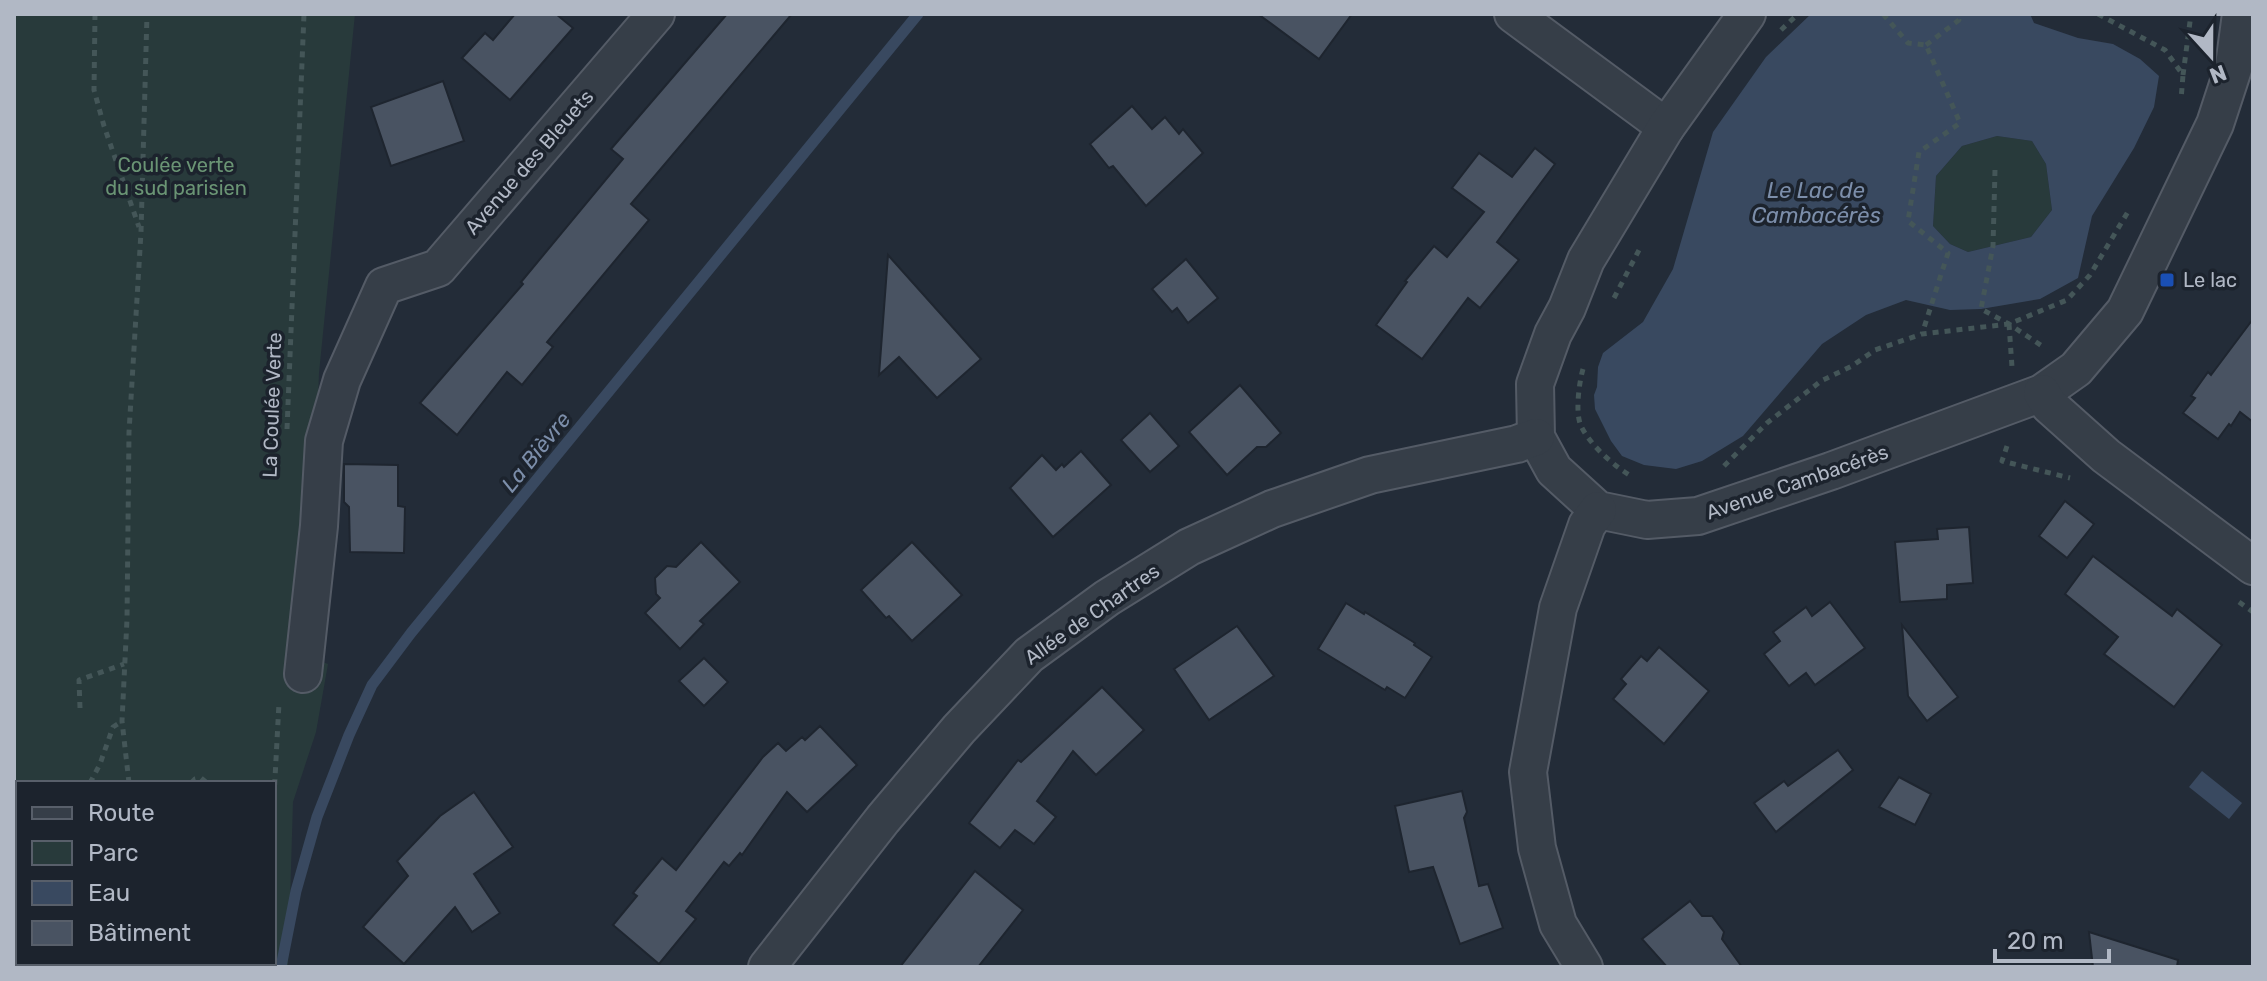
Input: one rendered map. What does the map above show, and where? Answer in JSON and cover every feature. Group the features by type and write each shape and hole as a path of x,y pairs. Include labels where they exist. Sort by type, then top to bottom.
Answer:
{"street":[{"name":"Avenue des Bleuets","path":"291,686 319,526 324,441 342,380 384,286 438,268 656,14"},
{"path":"1513,14 1666,127"},
{"path":"1584,967 1558,924 1537,848 1528,772 1558,608 1587,525 1598,510 1554,470 1536,437 1535,384 1586,260 1666,127 1747,14"},
{"name":"Avenue Cambacérès","path":"1598,510 1647,520 1698,516 1831,471 2042,393 2076,369 2125,311 2215,124 2234,66 2241,14"},
{"path":"2042,393 2049,405 2106,456 2253,566"},
{"name":"Allée de Chartres","path":"767,967 883,819 959,729 1029,655 1107,598 1189,547 1272,509 1370,475 1517,444 1536,437"}],"path":[{"path":"95,14 94,90 141,232"},
{"path":"129,781 122,721 127,619 129,432 141,232 147,14"},
{"name":"La Coulée Verte","path":"286,443 304,14"},
{"path":"1774,37 1798,14"},
{"path":"1883,14 1908,43 1926,45 1958,17"},
{"path":"2098,14 2165,50 2183,75"},
{"path":"2178,111 2191,14"},
{"path":"1922,334 1948,253 1908,221 1919,152 1960,123 1926,45"},
{"path":"1995,170 1993,246 1981,309 2076,369"},
{"path":"1712,470 1725,465 1767,423 1821,381 1852,366 1875,350 1922,334 2009,324 2067,300 2090,275 2129,209"},
{"path":"1609,308 1644,241"},
{"path":"2009,324 2012,367"},
{"path":"1586,361 1578,386 1580,425 1610,464 1641,483"},
{"path":"80,708 79,680 124,664"},
{"path":"276,784 291,686"},
{"path":"91,781 113,727 122,721"}],"green space":[{"name":"Coulée verte du sud parisien","path":"14,14 355,14 319,373 313,535 315,659 328,664 316,732 293,802 288,967 14,967"},
{"path":"1997,136 2032,141 2046,164 2052,210 2031,237 1968,252 1950,244 1933,226 1936,176 1962,146"}],"water":[{"name":"Le Lac de Cambacérès","path":"1811,14 2030,14 2034,23 2078,38 2113,44 2140,59 2159,76 2154,107 2134,148 2092,216 2078,278 2040,299 1981,309 1950,310 1906,300 1866,315 1822,344 1743,436 1702,461 1676,469 1644,465 1622,456 1595,409 1598,367 1603,353 1643,322 1673,269 1713,132 1766,57","holes":["1997,136 2032,141 2046,164 2052,210 2031,237 1968,252 1950,244 1933,226 1936,176 1962,146"]},
{"path":"2202,771 2242,803 2229,819 2189,787"}],"building":[{"path":"515,14 556,14 573,28 510,100 462,58 485,33 493,40"},
{"path":"727,14 792,14 631,204 649,220 547,342 553,347 522,385 507,372 457,435 420,403 523,284 521,282 623,159 611,149"},
{"path":"1258,14 1352,14 1319,59"},
{"path":"443,81 464,141 391,166 371,107"},
{"path":"1132,106 1152,129 1165,117 1179,134 1183,129 1203,153 1146,206 1090,144"},
{"path":"1535,148 1555,164 1497,242 1519,260 1480,308 1468,298 1422,359 1376,325 1405,281 1434,246 1447,257 1484,212 1452,188 1479,153 1512,177"},
{"path":"888,255 981,359 937,398 899,357 879,375"},
{"path":"1186,259 1218,298 1188,323 1177,308 1172,312 1152,289"},
{"path":"2253,319 2253,422 2240,412 2218,439 2183,413 2195,398 2191,396 2208,372 2211,375"},
{"path":"1240,385 1281,433 1266,447 1257,447 1227,475 1189,432"},
{"path":"1150,413 1179,446 1150,472 1121,440"},
{"path":"1081,451 1111,485 1053,537 1010,488 1042,455 1056,470 1062,464 1064,467"},
{"path":"344,464 398,465 398,506 405,507 404,553 350,552 349,507 344,502"},
{"path":"2065,501 2094,524 2067,558 2039,536"},
{"path":"1969,527 1973,583 1947,585 1947,599 1900,602 1895,542 1938,539 1937,529"},
{"path":"701,542 740,582 700,621 704,624 680,649 645,613 660,598 656,594 655,578 667,566 676,567"},
{"path":"912,542 962,595 912,641 861,590"},
{"path":"2093,556 2172,616 2177,609 2222,645 2174,707 2104,654 2118,637 2065,594"},
{"path":"1830,602 1865,648 1815,685 1806,673 1789,686 1764,654 1780,641 1773,632 1806,607 1812,616"},
{"path":"1346,603 1415,643 1432,657 1405,698 1387,687 1385,690 1318,649"},
{"path":"1902,625 1958,697 1927,721 1908,696"},
{"path":"1237,626 1274,676 1209,720 1174,669"},
{"path":"1659,647 1709,691 1664,744 1613,699 1626,684 1621,679 1641,656 1647,661"},
{"path":"704,658 728,682 704,706 679,681"},
{"path":"1102,687 1144,730 1096,775 1073,751 1037,801 1056,817 1034,844 1015,830 1000,848 969,823 1018,760 1021,762"},
{"path":"820,726 857,765 807,812 787,792 742,855 740,853 729,866 724,862 686,911 696,919 659,964 613,925 637,896 633,893 662,858 676,870 763,757 778,743 786,751"},
{"path":"1838,750 1853,770 1776,832 1754,803 1784,781 1788,786"},
{"path":"1899,777 1931,794 1915,825 1879,807"},
{"path":"1462,791 1467,812 1464,818 1479,886 1488,884 1503,928 1460,944 1433,867 1409,872 1395,806"},
{"path":"474,792 513,847 474,874 500,913 472,932 455,907 404,964 363,927 408,876 397,861 440,816"},
{"path":"975,871 1023,910 978,967 900,967"},
{"path":"1690,901 1702,916 1712,916 1724,932 1722,939 1742,967 1667,967 1642,939"},
{"path":"2089,932 2178,960 2177,967 2093,967"}],"waterway":[{"name":"La Bièvre","path":"281,967 296,891 317,817 372,685 411,633 918,14"}],"place":[{"name":"Le lac","path":"2167,280"}]}
